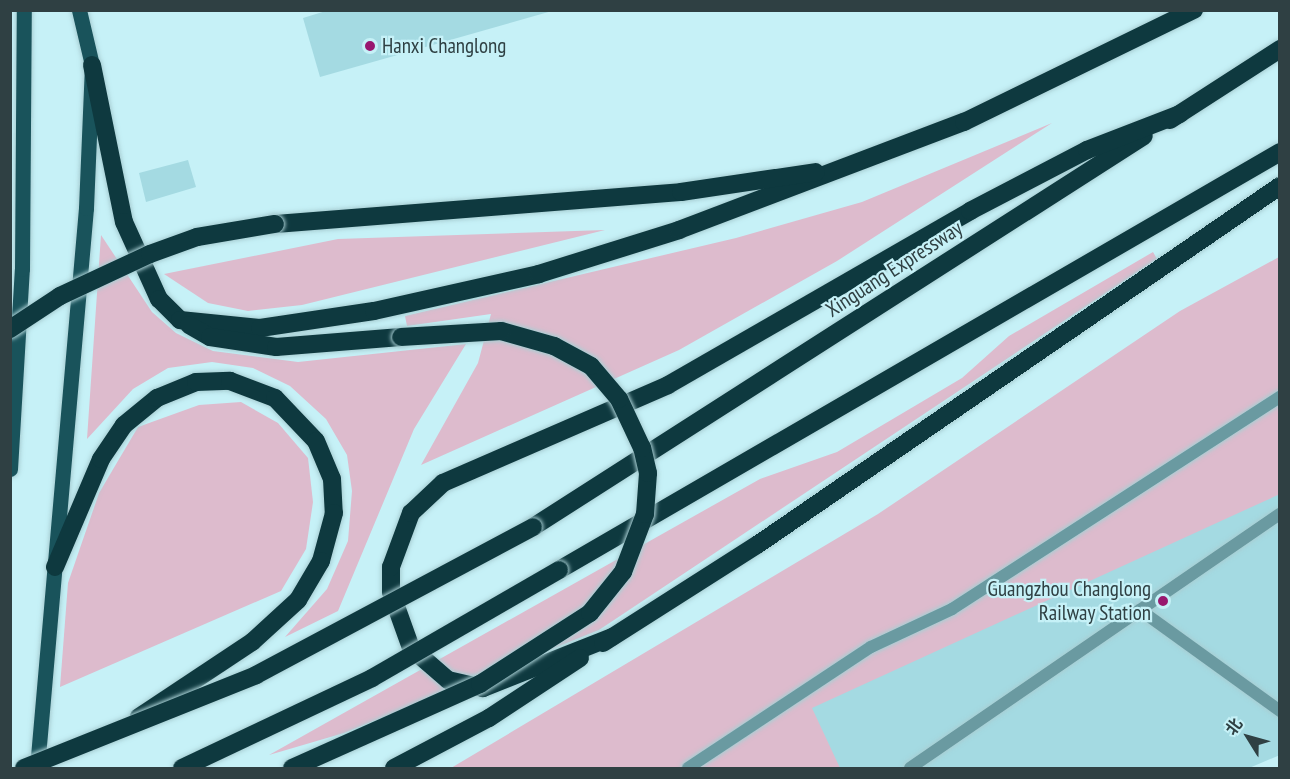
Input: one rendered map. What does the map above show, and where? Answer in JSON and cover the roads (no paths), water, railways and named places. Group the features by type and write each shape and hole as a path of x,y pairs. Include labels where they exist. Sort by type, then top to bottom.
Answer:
{"highway":[{"path":"180,320 288,327 539,274 854,167 1007,102 1194,10"},
{"name":"Xinguang Expressway","path":"116,733 266,670 533,527 1280,49"},
{"path":"92,65 124,222 144,273 159,299 180,320 210,337 276,347 501,331 554,346 591,366 619,399 642,448 648,473 645,514 623,572 590,614 480,684 292,768"},
{"path":"612,637 483,688 448,680 411,648 391,592 391,567 411,513 443,483 668,385 970,211 1087,150 1180,114"},
{"path":"182,768 372,678 1280,152"},
{"path":"10,329 60,296 150,254 197,237 275,224 681,192 854,167"},
{"path":"394,768 489,718 757,545 1280,186"},
{"path":"24,768 116,733 252,642 298,600 321,561 334,513 332,479 316,441 275,398 230,381 196,382 157,398 124,425 101,459 55,567"}],"main road":[{"path":"10,469 22,269 24,10"},
{"path":"37,768 84,243 92,65 79,10"}],"street":[{"path":"688,768 861,653 952,609 1280,398"},
{"path":"910,768 1280,514"},
{"path":"1140,610 1280,711"}],"place":[{"name":"Hanxi Changlong","path":"370,46"},
{"name":"Guangzhou Changlong Railway Station","path":"1163,601"}]}
